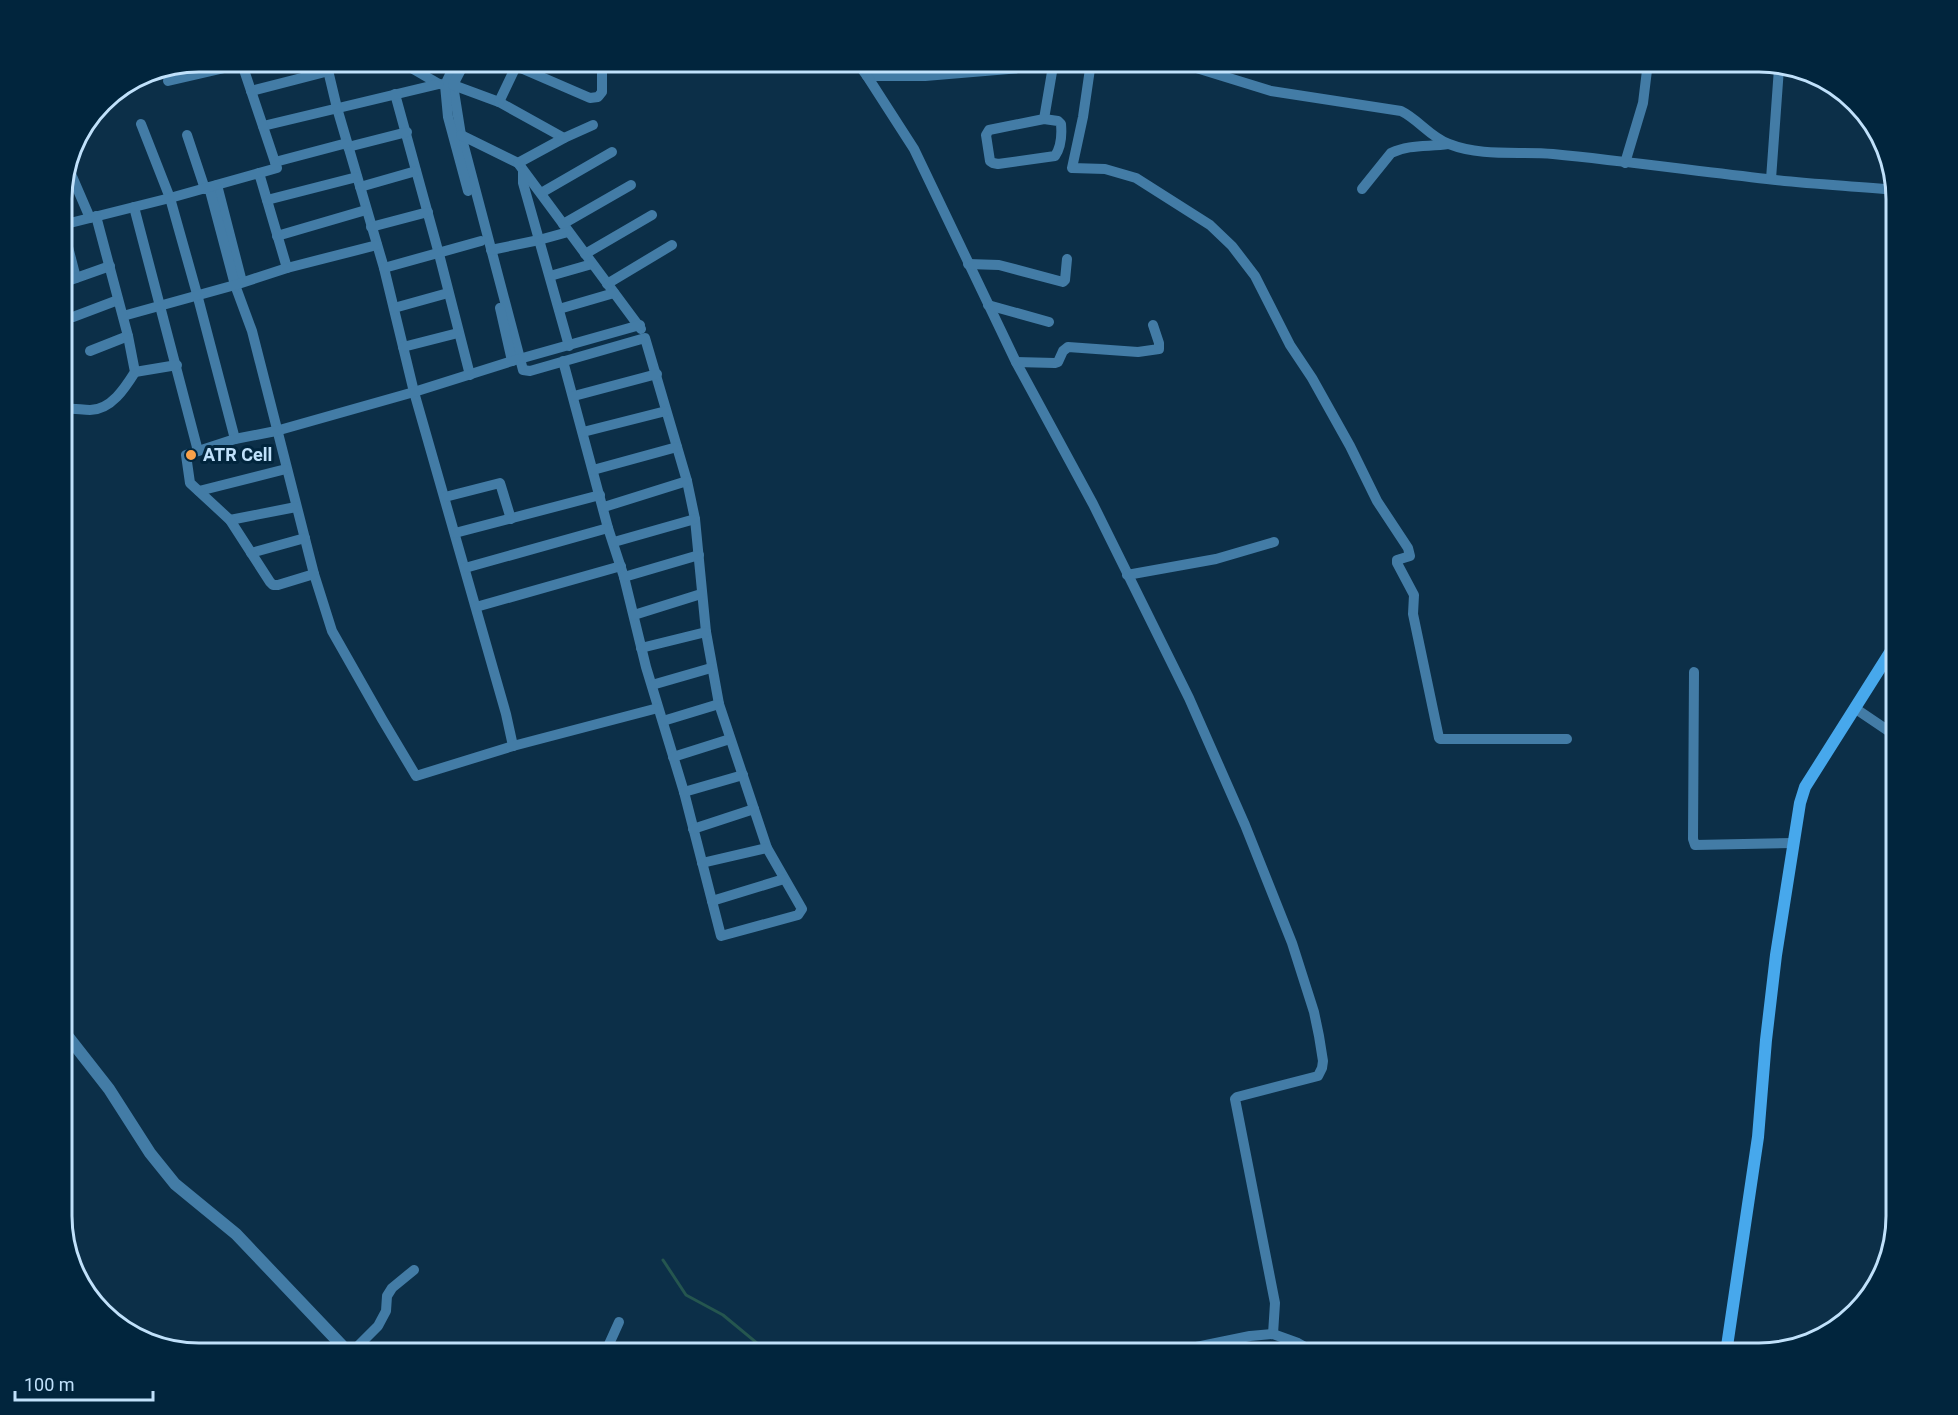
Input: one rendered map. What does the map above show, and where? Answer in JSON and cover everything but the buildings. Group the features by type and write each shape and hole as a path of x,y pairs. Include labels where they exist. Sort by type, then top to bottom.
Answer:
{"main road":[{"path":"1727,1343 1758,1137 1775,966 1800,803 1805,787 1886,660"}],"street":[{"path":"168,81 204,72"},
{"path":"72,222 277,168 244,72"},
{"path":"251,91 309,72"},
{"path":"328,72 347,145 384,268 414,392 506,714 513,746"},
{"path":"421,72 446,85 500,102 564,138"},
{"path":"452,72 446,85 448,117 516,360 523,370 645,338"},
{"path":"263,126 395,94 446,85 457,72"},
{"path":"500,102 514,72"},
{"path":"535,72 590,98 598,97 602,92 602,72"},
{"path":"864,72 914,149 1016,362 1093,504 1189,698 1245,825 1292,943 1314,1012 1323,1061 1322,1068 1318,1076 1237,1097 1235,1100 1275,1303 1273,1335"},
{"path":"867,76 924,76 976,72"},
{"path":"1044,119 1052,72"},
{"path":"1089,72 1083,117 1072,168 1105,169 1136,178 1210,225 1232,246 1255,276 1290,345 1312,378 1350,446 1377,501 1408,548 1410,556 1399,558 1397,563 1414,595 1413,614 1439,738 1567,739"},
{"path":"1209,72 1271,91 1401,111 1408,114 1427,132 1448,144 1473,151 1551,154 1771,179 1885,189"},
{"path":"1625,163 1643,103 1647,72"},
{"path":"1771,179 1779,73"},
{"path":"446,85 491,250 516,360"},
{"path":"395,94 470,375"},
{"path":"1044,119 1058,121 1061,124 1059,150 1055,156 998,164 990,161 987,135 989,130 1044,119"},
{"path":"141,124 170,198 235,439"},
{"path":"521,168 564,138 593,125"},
{"path":"275,162 407,132"},
{"path":"187,135 210,187 239,284 286,470 332,631 416,776 513,746 658,708"},
{"path":"461,135 521,168 640,325 657,374 687,481 695,519 701,594 711,668 719,704 768,848 801,909 798,915 721,936 684,792 641,648 634,615 563,361"},
{"path":"1362,189 1391,153 1416,146 1448,144"},
{"path":"541,193 612,152"},
{"path":"521,168 523,183 569,346"},
{"path":"267,200 416,171"},
{"path":"259,173 287,268"},
{"path":"72,410 99,409 107,405 124,389 135,372 129,336 110,266 93,217 74,179"},
{"path":"491,250 539,240 566,228 631,185"},
{"path":"134,207 198,451"},
{"path":"278,236 366,210"},
{"path":"371,227 428,212"},
{"path":"585,254 652,215"},
{"path":"384,268 482,241"},
{"path":"123,316 239,284 287,268 377,245"},
{"path":"560,309 611,289 672,245"},
{"path":"968,264 999,266 1063,282 1067,259"},
{"path":"550,276 592,264"},
{"path":"72,266 76,278"},
{"path":"72,279 110,266"},
{"path":"394,308 448,293"},
{"path":"73,317 118,300"},
{"path":"988,305 1049,322"},
{"path":"314,574 273,585 230,520 190,483 185,458 188,454 235,439 414,392 640,325"},
{"path":"1016,362 1055,363 1068,347 1138,352 1159,349 1153,325"},
{"path":"403,347 458,333"},
{"path":"90,351 129,336"},
{"path":"135,372 177,365"},
{"path":"573,396 657,374"},
{"path":"583,432 666,411"},
{"path":"593,470 677,447"},
{"path":"199,491 286,470"},
{"path":"604,507 687,481"},
{"path":"445,497 500,483 511,519"},
{"path":"455,532 600,495"},
{"path":"230,520 296,507"},
{"path":"614,542 695,519"},
{"path":"465,568 608,528"},
{"path":"251,553 305,538"},
{"path":"1127,575 1216,559 1274,542"},
{"path":"476,607 622,571 699,555"},
{"path":"634,615 701,594"},
{"path":"641,648 706,632"},
{"path":"652,685 711,668"},
{"path":"1694,672 1693,839 1695,845 1794,843"},
{"path":"663,721 719,704"},
{"path":"1856,709 1886,729"},
{"path":"673,757 730,739"},
{"path":"684,792 743,775"},
{"path":"693,830 754,809"},
{"path":"702,863 768,848"},
{"path":"712,901 783,879"},
{"path":"72,1042 109,1089 150,1153 175,1184 236,1234 340,1343"},
{"path":"360,1343 378,1326 386,1311 387,1296 392,1288 414,1270"},
{"path":"610,1343 619,1322"},
{"path":"1216,1343 1250,1336 1273,1335 1298,1343"}],"waterway":[{"path":"663,1260 686,1295 723,1315 757,1343"}],"place":[{"name":"ATR Cell","path":"191,455"}]}
